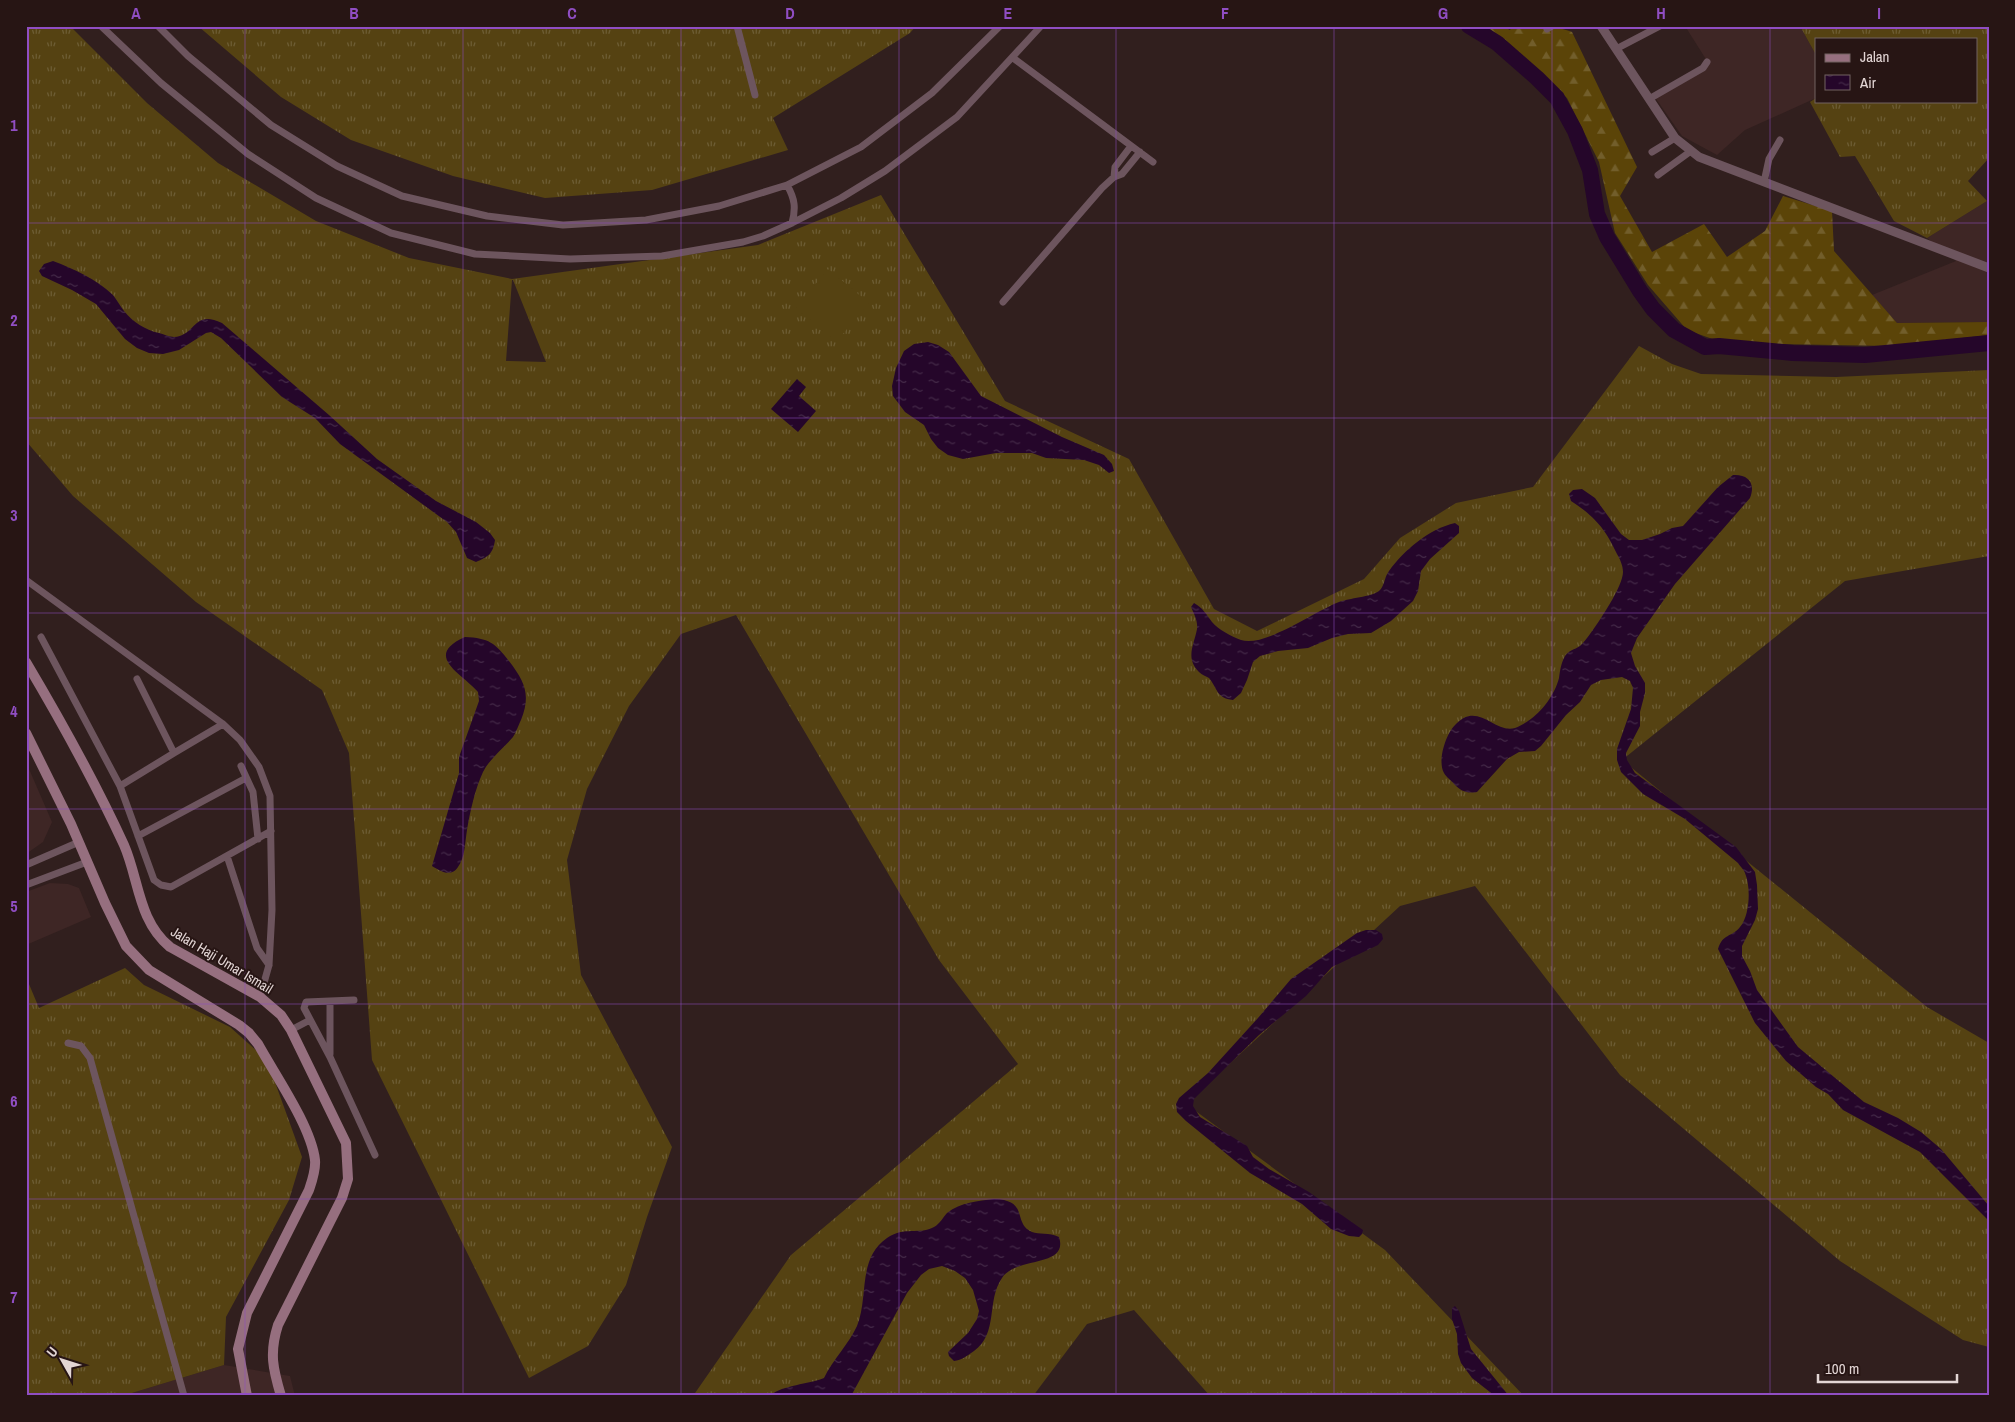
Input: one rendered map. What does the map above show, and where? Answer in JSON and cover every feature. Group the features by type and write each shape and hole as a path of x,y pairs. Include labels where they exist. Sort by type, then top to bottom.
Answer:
{"main road":[{"name":"Jalan Haji Umar Ismail","path":"26,662 60,720 124,846 143,908 156,933 170,947 260,997 281,1015 291,1030 346,1143 348,1179 342,1198 278,1325 272,1342 272,1360 281,1396"},
{"path":"26,733 79,842 126,946 149,970 249,1032 258,1044 306,1128 315,1161 314,1175 309,1190 247,1313 241,1331 238,1349 247,1396"}],"street":[{"path":"101,26 161,83 248,154 316,198 391,233 475,254 570,259 652,257 742,242 763,236 792,223 841,198 885,170 957,117 1013,58 1040,26"},
{"path":"158,26 188,56 271,126 337,166 402,196 487,216 563,225 646,220 719,206 787,185 862,146 932,93 1000,26"},
{"path":"737,26 755,95"},
{"path":"1601,26 1675,138 1699,157 1989,268"},
{"path":"1616,49 1660,26"},
{"path":"1013,58 1153,162"},
{"path":"1649,99 1703,68 1707,62"},
{"path":"1652,152 1675,138"},
{"path":"1764,182 1769,159 1780,140"},
{"path":"1114,177 1115,167 1131,146"},
{"path":"1658,175 1691,151"},
{"path":"1003,302 1102,188 1114,177 1122,174 1140,152"},
{"path":"787,185 794,196 796,210 792,223"},
{"path":"26,580 222,724 240,740 259,767 270,796 272,910 269,965 260,997"},
{"path":"41,637 120,786 154,880 166,887 171,887 271,831"},
{"path":"137,679 174,753"},
{"path":"120,786 222,724"},
{"path":"241,766 253,792 258,839"},
{"path":"138,836 246,778"},
{"path":"26,865 79,842"},
{"path":"227,856 257,948 269,965"},
{"path":"26,885 87,862"},
{"path":"354,1000 306,1002 304,1008 330,1057 375,1155"},
{"path":"330,1002 330,1057"},
{"path":"291,1030 310,1020"},
{"path":"68,1043 81,1046 90,1058 184,1396"}],"shaded area":[{"path":"1685,26 1800,26 1815,53 1815,98 1745,130 1717,155 1682,136 1654,96 1709,64"},
{"path":"1987,201 1989,204 1989,322 1897,323 1872,295 1956,261 1927,238"},
{"path":"26,762 52,822 43,842 26,854"},
{"path":"50,883 68,884 79,888 91,917 26,945 26,892"},
{"path":"224,1365 290,1376 295,1396 122,1396"}],"green space":[{"path":"1540,25 1572,32 1637,167 1620,196 1652,252 1704,224 1727,257 1765,231 1783,196 1832,211 1834,251 1897,323 1989,322 1989,335 1891,346 1724,343 1687,330 1648,285 1615,233 1599,162 1567,98 1502,38 1486,26 1507,26 1509,30 1516,27"},
{"path":"26,26 70,26 147,103 218,163 316,221 409,258 512,279 758,245 881,195 1005,401 1129,459 1214,609 1257,631 1364,579 1400,538 1456,503 1533,487 1639,346 1672,364 1701,374 1836,377 1989,370 1989,556 1845,581 1622,760 1927,1007 1989,1043 1989,1347 1963,1340 1840,1261 1620,1075 1475,886 1400,906 1186,1104 1385,1250 1524,1396 1210,1396 1134,1310 1087,1324 1033,1396 693,1396 791,1255 1018,1064 939,960 736,615 681,634 629,706 587,789 567,860 581,975 672,1147 647,1217 626,1285 588,1346 529,1378 372,1060 349,753 322,690 196,602 73,496 26,441","holes":["513,280 546,362 506,361"]},
{"path":"198,26 625,26 627,29 634,26 916,26 910,33 773,118 788,150 652,190 545,198 453,176 351,140 281,97"},
{"path":"1800,26 1989,26 1989,158 1968,181 1987,201 1927,238 1894,221 1855,156 1840,157 1810,102 1815,99 1815,102 1978,102 1978,38 1815,38 1815,53"},
{"path":"828,269 869,303 836,342 796,308"},
{"path":"125,968 144,985 230,1027 267,1060 302,1157 289,1200 226,1317 224,1365 122,1396 26,1396 26,977 39,1008"}],"water":[{"path":"53,261 77,271 99,284 113,295 131,319 149,330 174,337 181,336 195,324 205,319 222,323 377,459 436,501 476,522 490,533 495,540 491,552 487,557 476,562 467,558 456,532 447,522 340,444 315,418 282,397 221,338 211,332 206,333 179,350 163,354 149,353 137,348 125,339 96,304 42,276 39,271 44,264"},
{"path":"928,342 938,345 949,352 981,396 1062,437 1104,455 1112,464 1114,471 1109,473 1099,465 1084,460 1046,458 1032,453 996,453 963,459 948,455 938,448 924,425 905,412 893,396 892,386 896,368 904,351 914,344"},
{"path":"797,379 806,387 799,396 816,411 798,432 771,409"},
{"path":"1733,475 1743,476 1749,480 1752,488 1750,498 1675,584 1637,638 1631,653 1635,666 1645,683 1645,693 1640,712 1640,726 1626,753 1627,760 1635,773 1736,847 1755,872 1758,909 1755,920 1742,946 1742,956 1757,990 1798,1047 1864,1102 1898,1118 1921,1132 1941,1149 1989,1206 1989,1221 1920,1152 1843,1110 1828,1094 1816,1087 1786,1061 1755,1023 1718,949 1722,940 1740,927 1746,915 1749,893 1745,873 1738,863 1685,819 1643,794 1621,772 1617,760 1617,749 1631,709 1633,688 1630,681 1622,677 1601,680 1591,685 1580,702 1566,715 1541,746 1535,751 1519,752 1507,759 1477,792 1467,792 1459,788 1446,776 1442,768 1442,755 1446,740 1452,728 1464,718 1479,717 1508,729 1520,726 1538,713 1554,690 1565,656 1580,646 1589,636 1615,595 1623,572 1620,560 1613,545 1598,523 1571,501 1569,494 1573,490 1582,489 1595,498 1621,534 1629,540 1642,540 1672,528 1683,526 1718,487"},
{"path":"1455,523 1459,526 1459,533 1430,559 1421,571 1418,591 1413,601 1391,621 1371,633 1348,634 1332,638 1308,648 1278,651 1260,656 1253,662 1241,693 1233,700 1220,695 1209,678 1200,673 1192,662 1191,656 1197,629 1196,618 1191,607 1194,603 1202,609 1215,625 1229,635 1241,640 1263,639 1339,602 1371,595 1379,591 1389,571 1402,555 1427,535"},
{"path":"465,637 486,640 500,650 515,669 522,682 525,689 526,703 514,735 483,772 471,808 462,859 455,870 449,873 432,866 459,773 459,757 479,701 478,692 456,672 446,658 447,651 453,644"},
{"path":"1366,930 1376,930 1382,934 1383,939 1378,945 1332,967 1306,996 1259,1035 1194,1099 1193,1106 1200,1117 1247,1146 1253,1157 1269,1169 1309,1192 1363,1230 1359,1237 1349,1236 1331,1229 1302,1204 1250,1173 1186,1121 1177,1112 1176,1104 1179,1098 1208,1073 1291,979 1357,933"},
{"path":"994,1199 1012,1203 1017,1208 1026,1228 1032,1232 1059,1237 1060,1247 1049,1258 1018,1267 1009,1271 1002,1278 994,1297 990,1326 982,1344 964,1358 954,1361 949,1356 948,1352 968,1333 977,1319 979,1311 973,1290 965,1278 955,1271 942,1266 929,1269 921,1275 907,1293 851,1396 769,1396 782,1389 824,1378 857,1326 863,1303 867,1267 871,1256 887,1238 900,1232 929,1229 936,1226 947,1213 958,1206"},
{"path":"1455,1306 1459,1311 1471,1349 1509,1396 1495,1396 1472,1378 1461,1363 1458,1354 1457,1334 1452,1319 1452,1308"}],"waterway":[{"path":"1469,26 1497,43 1557,98 1575,131 1590,170 1597,214 1607,237 1640,291 1653,309 1674,330 1705,347 1719,346 1793,353 1865,355 1989,343"}]}
